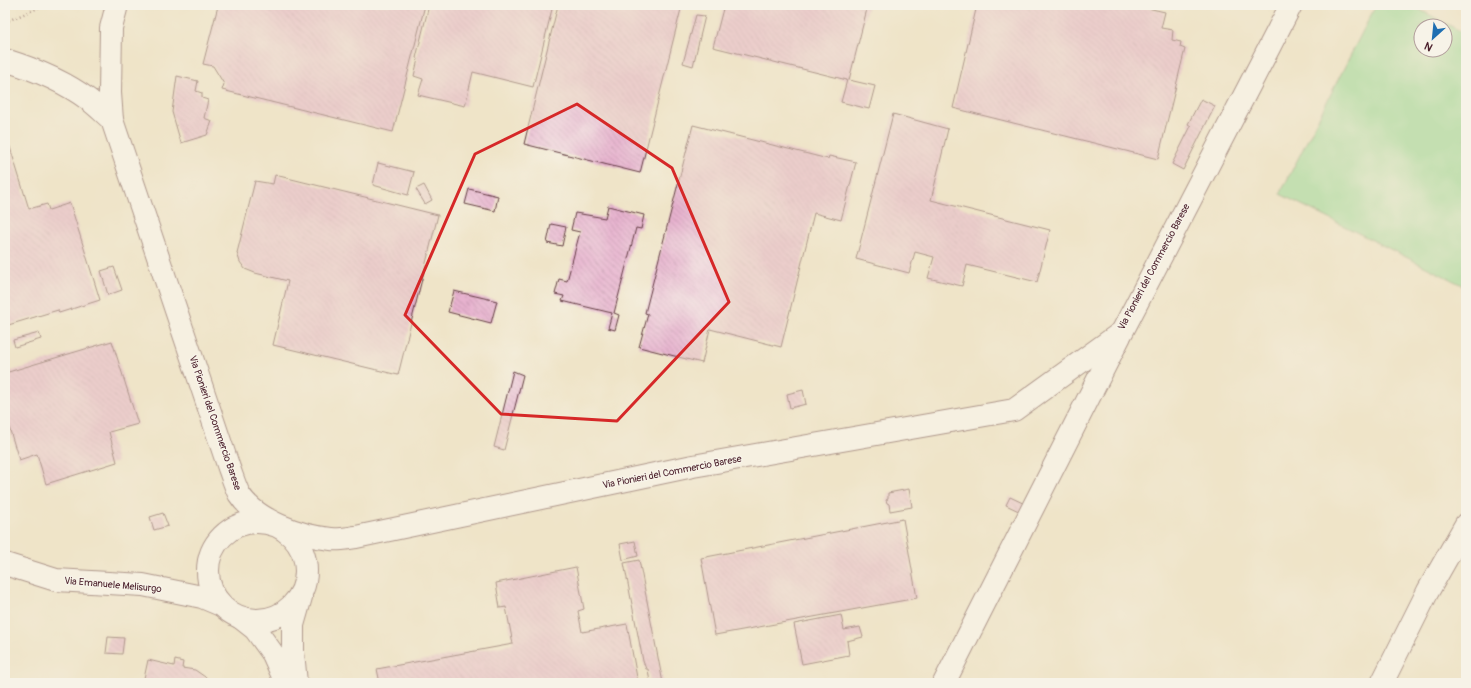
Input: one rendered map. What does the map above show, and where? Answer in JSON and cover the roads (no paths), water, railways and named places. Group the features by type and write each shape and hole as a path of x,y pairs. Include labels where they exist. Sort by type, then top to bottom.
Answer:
{"street":[{"path":"112,120 110,28 117,5"},
{"name":"Via Pionieri del Commercio Barese","path":"112,120 219,441 239,494 256,512 281,526 332,539 356,537 693,466 1014,410 1122,332 1291,5"},
{"path":"5,60 30,68 60,82 89,99 112,120"},
{"path":"944,683 1122,332"},
{"path":"286,683 273,654 254,629 241,618 221,605 208,580 211,551 226,531 250,520 281,526 304,552 308,577 293,625 293,652 296,683"},
{"path":"1382,683 1428,591 1466,524"},
{"name":"Via Emanuele Melisurgo","path":"5,564 56,580 143,585 202,597 221,605"},
{"path":"241,618 262,621 287,612 302,595"}]}
